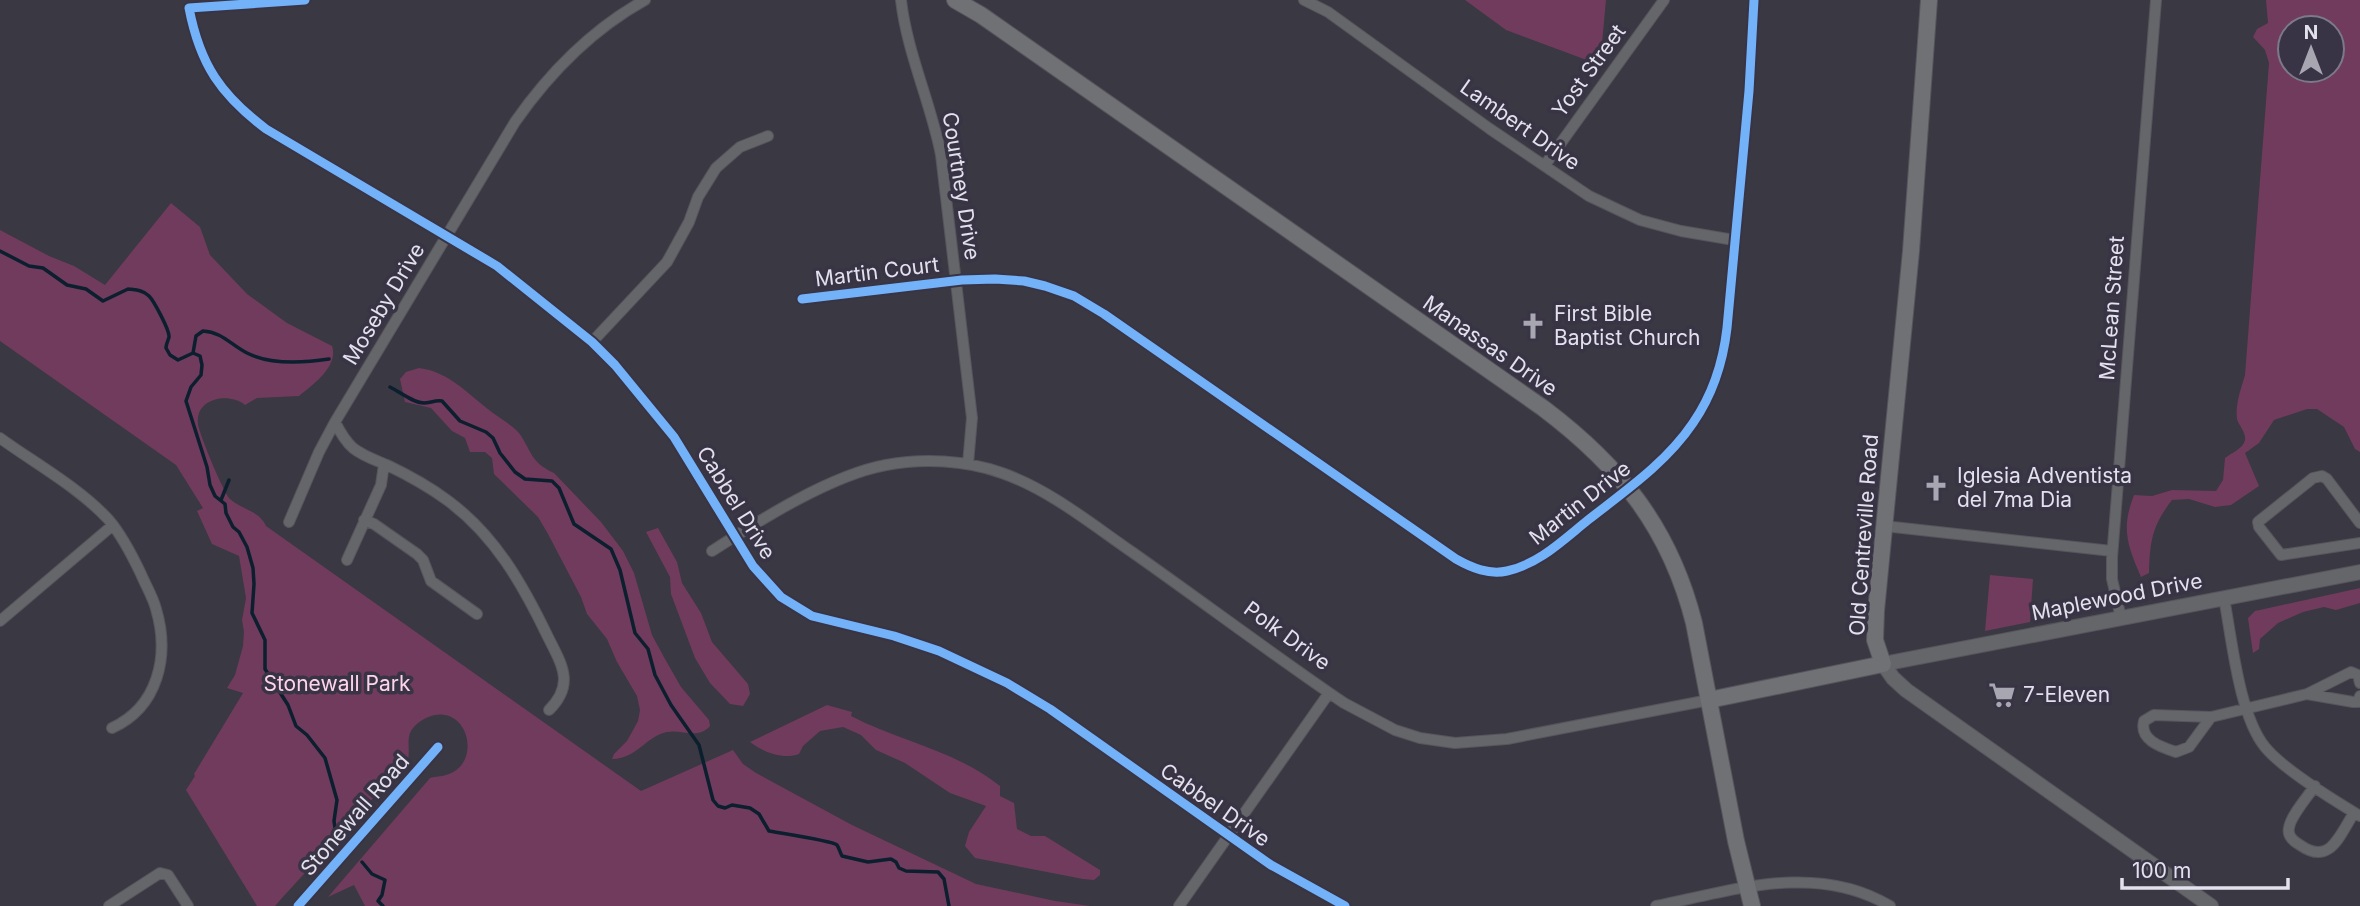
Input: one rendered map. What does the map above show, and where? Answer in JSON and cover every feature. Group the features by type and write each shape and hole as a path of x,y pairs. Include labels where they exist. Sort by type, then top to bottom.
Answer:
{"main road":[{"name":"Manassas Drive","path":"955,0 981,15 1543,408 1584,440 1629,488 1655,525 1680,578 1694,623 1752,906"},
{"name":"Old Centreville Road","path":"1883,664 1878,652 1875,627 1920,147 1929,0"},
{"name":"Polk Drive","path":"1709,700 1883,664"}],"street":[{"name":"Cabbel Drive","path":"305,0 189,8 204,61 220,88 266,130 497,267 592,342 615,365 674,437 764,581 781,597 799,609 830,622 862,628 939,651 1007,683 1050,709 1281,872 1345,906"},
{"name":"Moseby Drive","path":"289,522 335,422 515,122 574,51 619,14 645,0"},
{"name":"Courtney Drive","path":"901,0 906,30 934,122 941,155 972,418 968,464"},
{"name":"Lambert Drive","path":"1304,0 1328,12 1490,129 1589,196 1640,220 1681,231 1734,240"},
{"name":"Yost Street","path":"1545,165 1664,0"},
{"name":"Martin Drive","path":"956,281 1024,281 1058,290 1093,307 1456,559 1475,569 1504,572 1534,561 1629,488 1680,441 1700,412 1713,386 1726,342 1755,0"},
{"name":"McLean Street","path":"2120,618 2112,579 2112,551 2156,0"},
{"path":"592,342 667,262 689,222 698,197 716,168 740,147 768,136"},
{"name":"Martin Court","path":"802,299 956,281"},
{"path":"335,422 355,450 419,481 449,501 472,521 504,557 536,611 563,669 564,687 549,710"},
{"path":"0,439 93,503 113,525 130,550 156,606 162,637 162,655 156,684 149,697 132,716 111,728"},
{"name":"Polk Drive","path":"712,551 824,486 865,470 903,463 968,464 1011,476 1062,503 1329,693 1360,713 1395,730 1420,738 1455,743 1507,739 1709,700"},
{"path":"347,559 381,485 384,464"},
{"path":"2360,523 2327,478 2322,476 2313,478 2258,522 2281,555 2360,543"},
{"path":"364,520 417,554 423,560 431,581 478,614"},
{"path":"0,621 113,525"},
{"path":"1884,526 2112,551"},
{"name":"Maplewood Drive","path":"1883,664 2360,572"},
{"path":"2224,598 2247,709 2264,747 2274,757 2357,815 2327,850 2319,854 2310,853 2293,840 2288,831 2315,786"},
{"name":"Old Centreville Road","path":"1883,664 1906,690 2211,906"},
{"path":"2211,717 2184,751 2171,751 2148,740 2143,731 2144,721 2154,715 2211,717 2247,709 2307,695 2351,671 2358,675 2360,683"},
{"path":"1179,906 1329,693"},
{"path":"2307,695 2353,702 2358,702 2360,696"},
{"name":"Stonewall Road","path":"298,906 438,747"},
{"path":"109,906 160,873 165,873 188,906"},
{"path":"1656,906 1786,881 1826,883 1851,888 1890,906"}],"green space":[{"path":"1465,0 1606,0 1600,65 1506,30"},
{"path":"2266,0 2360,0 2360,452 2355,449 2344,427 2317,409 2307,409 2274,420 2259,443 2245,453 2259,486 2231,505 2215,507 2189,499 2172,500 2153,534 2149,573 2141,577 2127,536 2128,517 2134,495 2152,496 2172,490 2216,491 2223,480 2225,458 2245,440 2237,419 2237,408 2245,375 2269,63 2265,50 2253,37 2257,29 2268,23"},
{"name":"Stonewall Park","path":"171,203 200,227 210,255 247,294 287,323 332,346 332,361 328,368 299,396 257,398 245,405 222,398 207,403 202,408 198,424 202,439 230,499 259,516 266,526 641,791 733,750 743,764 756,773 852,825 976,884 1090,906 365,906 354,885 328,897 430,778 458,769 465,759 468,747 461,725 452,717 440,715 426,718 413,728 409,736 408,760 275,906 257,906 186,790 243,693 227,688 235,675 243,646 242,620 246,598 239,556 212,544 197,511 203,508 176,465 0,341 0,230 74,266 105,285"},
{"path":"419,368 450,379 513,427 540,465 554,473 601,522 623,551 634,573 652,635 681,687 709,720 710,726 695,733 673,731 660,734 635,752 612,759 627,741 638,721 640,710 637,696 607,639 587,614 581,597 538,517 494,474 492,458 485,452 470,452 465,438 452,431 431,408 405,402 400,379 406,372"},
{"path":"658,528 677,562 682,583 701,613 712,642 748,684 750,694 743,706 730,704 710,683 695,658 671,594 670,577 646,532"},
{"path":"1990,575 2033,579 2030,622 1985,631"},
{"path":"2360,588 2360,603 2336,610 2324,607 2303,612 2278,623 2260,639 2259,649 2253,653 2248,618 2255,611"},
{"path":"827,705 852,712 851,716 869,725 947,755 983,774 1000,786 1000,796 1014,803 1017,829 1031,836 1045,836 1100,870 1100,875 1094,880 1083,879 975,858 965,846 969,832 986,806 950,793 905,763 876,750 861,735 843,727 820,731 803,746 799,754 793,756 773,754 750,742"}],"waterway":[{"path":"0,251 29,266 43,268 67,285 86,289 103,301 128,289 149,296 167,329 169,337 166,348 170,355 178,360 193,353 196,336 203,331 216,334 247,353 266,360 298,362 329,359"},
{"path":"193,353 200,356 201,375 191,387 186,401 210,485 215,496 225,504 233,527 247,547 253,568 252,613 265,640 265,669 288,705 296,726 307,735 325,758 337,800 335,828"},
{"path":"390,387 420,403 442,401 460,421 486,432 493,438 500,453 515,472 525,479 552,481 559,488 574,524 611,549 620,570 635,633 648,649 655,675 671,705 699,745 713,800 718,806 750,808 759,814 769,831 833,843 837,845 842,856 868,862 891,859 906,871 938,872 944,879 949,906"},
{"path":"221,500 229,480"},
{"path":"362,862 372,874 385,880 378,901 383,906"}],"cycle path":[{"path":"305,0 189,8 199,46 225,91 266,129 497,266 592,342 615,365 674,437 753,566 781,597 812,616 894,636 939,651 1007,683 1050,709 1271,865 1345,906"},
{"path":"802,299 962,280 995,279 1024,281 1074,296 1104,314 1456,559 1487,571 1500,572 1519,568 1550,550 1658,464 1693,423 1711,389 1720,366 1727,328 1749,91 1754,0"},
{"path":"298,906 438,747"}],"place":[{"name":"First Bible Baptist Church","path":"1533,326"},
{"name":"Iglesia Adventista del 7ma Dia","path":"1936,488"},
{"name":"7-Eleven","path":"2002,695"}]}
